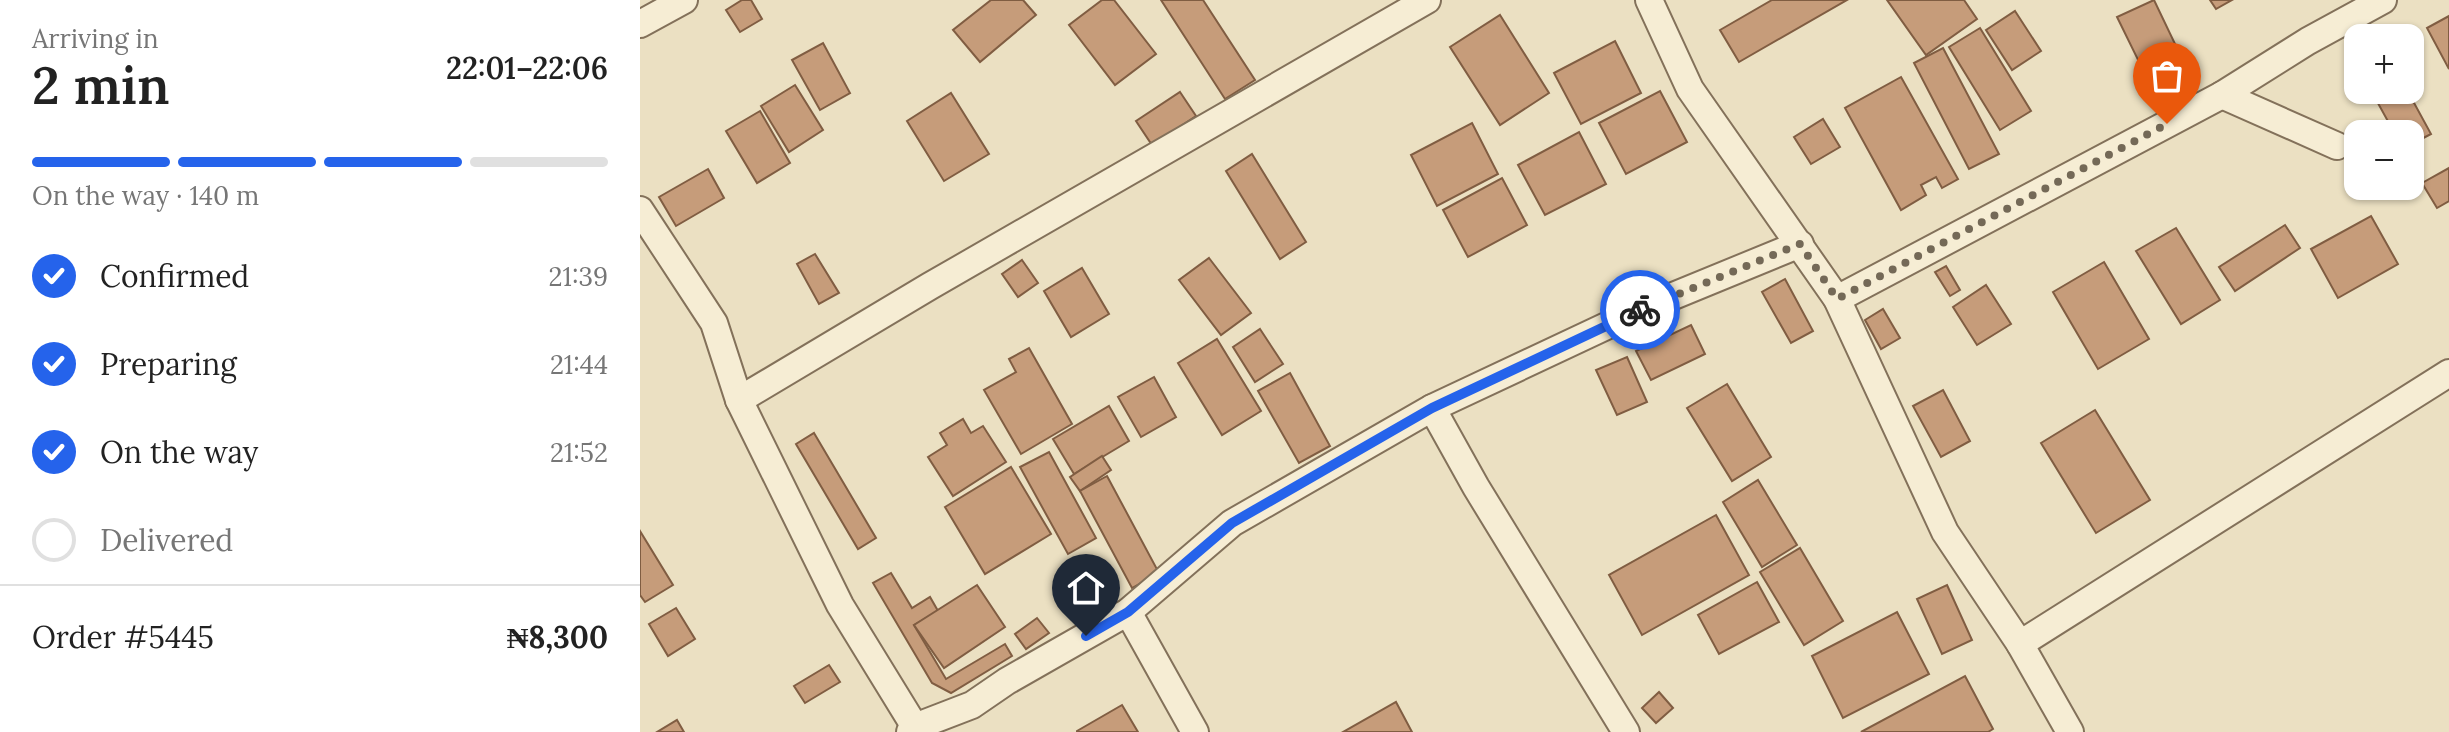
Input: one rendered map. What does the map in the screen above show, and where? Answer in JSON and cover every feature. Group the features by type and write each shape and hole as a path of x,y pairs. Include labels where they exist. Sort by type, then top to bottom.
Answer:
{"street":[{"path":"640,24 684,0"},
{"path":"739,400 930,286 1427,0"},
{"path":"1649,0 1690,89 1837,299 1945,532 2020,644 2070,732"},
{"path":"1837,299 2222,95 2308,41 2383,0"},
{"path":"2222,95 2337,146"},
{"path":"640,210 714,323 739,400 840,605 912,730 972,705 1007,681 1128,612 1232,523 1432,408 1649,306 1800,244"},
{"path":"2020,644 2449,373"},
{"path":"1432,408 1476,487 1626,732"},
{"path":"1128,612 1195,732"}],"building":[{"path":"742,0 751,0 762,19 740,32 726,10"},
{"path":"991,0 1023,0 1036,15 980,62 953,30"},
{"path":"1102,0 1114,0 1156,54 1115,85 1069,25"},
{"path":"1161,0 1203,0 1255,80 1225,99"},
{"path":"1772,0 1847,0 1739,62 1720,30"},
{"path":"1887,0 1964,0 1977,19 1926,55"},
{"path":"2154,0 2176,46 2161,53 2164,59 2143,70 2117,17"},
{"path":"2210,0 2232,0 2216,9"},
{"path":"2015,11 2041,51 2012,70 1986,30"},
{"path":"1500,15 1549,93 1500,125 1450,47"},
{"path":"2449,16 2449,69 2427,28"},
{"path":"1980,28 2031,111 2000,130 1949,47"},
{"path":"1615,41 1641,93 1581,124 1554,73"},
{"path":"823,43 850,93 820,110 792,60"},
{"path":"1943,48 1999,154 1969,169 1914,63"},
{"path":"1901,77 1958,179 1942,188 1936,177 1921,185 1926,195 1901,210 1845,108"},
{"path":"795,85 823,130 789,152 761,106"},
{"path":"1660,91 1687,142 1626,174 1599,123"},
{"path":"1180,92 1196,116 1152,145 1136,121"},
{"path":"951,93 989,154 944,181 907,121"},
{"path":"2378,104 2415,104 2423,120 2387,120"},
{"path":"760,111 790,163 757,183 726,131"},
{"path":"1823,119 1840,147 1811,164 1794,137"},
{"path":"2424,121 2431,134 2424,138"},
{"path":"1472,123 1498,174 1437,206 1411,155"},
{"path":"1579,132 1606,184 1545,215 1518,165"},
{"path":"1252,154 1306,242 1280,259 1226,171"},
{"path":"2449,168 2449,201 2437,208 2424,182"},
{"path":"708,169 724,198 676,226 659,197"},
{"path":"1502,178 1527,225 1468,257 1443,210"},
{"path":"2371,216 2398,264 2338,298 2311,249"},
{"path":"2285,225 2300,248 2235,291 2219,267"},
{"path":"2176,228 2220,300 2181,324 2136,251"},
{"path":"815,254 839,293 819,304 797,264"},
{"path":"1209,258 1251,313 1221,335 1179,280"},
{"path":"1022,260 1038,283 1018,297 1002,274"},
{"path":"2104,262 2149,339 2098,369 2053,292"},
{"path":"1946,266 1960,290 1950,296 1935,272"},
{"path":"1082,268 1109,314 1071,337 1044,291"},
{"path":"1785,279 1813,331 1791,343 1762,292"},
{"path":"1986,285 2011,324 1977,345 1953,307"},
{"path":"1883,309 1900,338 1881,349 1865,320"},
{"path":"1691,325 1705,354 1651,380 1636,351"},
{"path":"1260,329 1283,364 1255,382 1233,347"},
{"path":"1217,339 1261,411 1222,435 1178,363"},
{"path":"1029,348 1072,424 1021,454 984,390 1016,372 1009,359"},
{"path":"1627,357 1647,402 1617,415 1596,370"},
{"path":"1290,373 1330,446 1299,463 1258,391"},
{"path":"1154,377 1176,417 1141,437 1118,397"},
{"path":"1727,384 1771,457 1732,481 1687,408"},
{"path":"1943,390 1970,441 1941,457 1913,406"},
{"path":"1109,406 1129,441 1074,474 1053,439"},
{"path":"2095,410 2150,500 2096,533 2041,443"},
{"path":"963,419 971,433 983,426 1006,462 953,496 928,457 947,445 940,433"},
{"path":"814,433 876,538 858,549 796,444"},
{"path":"1049,452 1096,538 1068,554 1020,467"},
{"path":"1102,456 1111,470 1080,491 1070,477"},
{"path":"1011,467 1051,534 985,574 945,507"},
{"path":"1107,476 1159,573 1132,588 1080,491"},
{"path":"1758,480 1797,545 1762,567 1723,502"},
{"path":"1716,515 1749,575 1642,635 1609,575"},
{"path":"640,531 673,585 645,602 640,595"},
{"path":"1800,548 1843,621 1804,645 1760,572"},
{"path":"891,573 912,608 930,597 938,611 914,625 946,679 1005,644 1012,656 951,693 932,683 873,583"},
{"path":"1102,574 1116,597 1096,609 1083,586"},
{"path":"1757,582 1779,622 1719,654 1698,615"},
{"path":"977,585 1005,627 944,668 914,625"},
{"path":"1947,585 1972,640 1942,654 1917,599"},
{"path":"676,608 695,639 668,656 649,624"},
{"path":"1897,612 1929,674 1843,718 1812,656"},
{"path":"1037,618 1049,633 1026,649 1015,634"},
{"path":"829,665 840,682 805,703 794,686"},
{"path":"1965,676 1993,729 1988,732 1861,732"},
{"path":"1659,692 1673,708 1656,723 1642,708"},
{"path":"1396,702 1412,732 1343,732"},
{"path":"1122,705 1138,732 1077,732 1077,731"},
{"path":"677,720 684,732 657,732"}],"way so far":[{"path":"1640,310 1800,244 1837,299 2167,124"}],"route":[{"path":"1086,636 1128,612 1232,523 1432,408 1640,310"}]}
